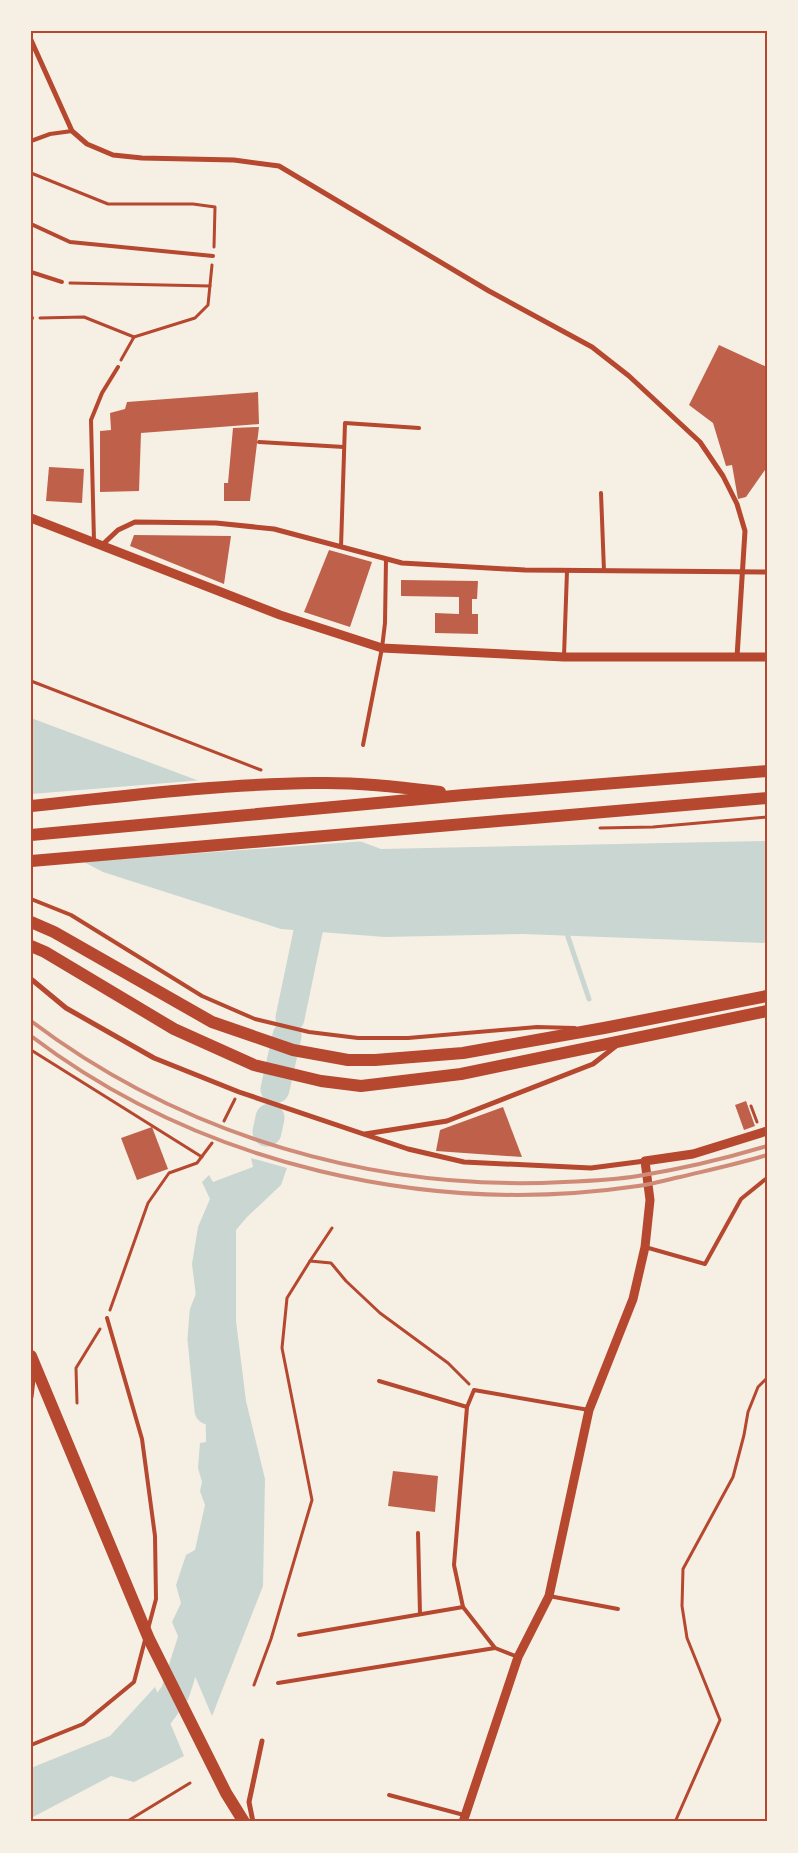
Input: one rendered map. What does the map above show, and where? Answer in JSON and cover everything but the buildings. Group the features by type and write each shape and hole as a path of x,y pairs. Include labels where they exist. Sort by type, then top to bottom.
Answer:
{"main road":[{"path":"31,835 464,795 718,776 767,770"},
{"path":"31,806 212,788 316,783 394,787 464,795"},
{"path":"31,861 767,798"},
{"path":"31,922 54,932 212,1022 293,1050 348,1060 375,1060 463,1053 767,996"},
{"path":"31,946 45,952 174,1029 254,1065 321,1081 361,1086 461,1074 767,1011"},
{"path":"33,1360 149,1639 226,1793 244,1822"}],"street":[{"path":"31,40 72,131 87,144 113,155 142,158 234,160 279,166 489,291 592,348 629,376 700,442 723,476 737,504 745,531 737,657"},
{"path":"31,518 280,615 382,648 564,657 767,657"},
{"path":"97,544 118,530 135,522 216,523 274,529 411,564 567,571 767,572"},
{"path":"31,980 66,1008 154,1058 239,1092 362,1134 408,1149 464,1162 591,1168 693,1154 767,1131"},
{"path":"362,1134 446,1121 593,1064 623,1041"},
{"path":"464,1818 518,1657 549,1596 589,1410 632,1299 645,1247 650,1200 645,1161"},
{"path":"31,1397 33,1360"},
{"path":"253,1822 249,1802 262,1741"}],"lane":[{"path":"31,141 50,134 72,131"},
{"path":"31,224 70,242 213,256"},
{"path":"31,272 62,282"},
{"path":"97,544 91,420 102,393 118,366"},
{"path":"341,547 344,423 419,428"},
{"path":"259,442 344,447"},
{"path":"601,493 604,571"},
{"path":"363,745 382,648 385,623 386,559"},
{"path":"564,657 567,571"},
{"path":"31,899 71,915 202,996 255,1019 309,1032 358,1038 408,1038 537,1027 604,1028"},
{"path":"645,1247 705,1264 741,1199 767,1178"},
{"path":"31,1745 83,1724 134,1682 156,1599 155,1536 142,1439 107,1318"},
{"path":"379,1381 467,1407"},
{"path":"495,1648 463,1607 454,1565 467,1407 474,1390 589,1410"},
{"path":"418,1533 420,1614"},
{"path":"549,1596 618,1609"},
{"path":"299,1635 463,1607"},
{"path":"278,1683 495,1648 518,1657"},
{"path":"389,1795 464,1818"}],"path":[{"path":"31,173 108,204 193,204 215,207 208,305 195,318 134,337 84,317 32,318"},
{"path":"62,282 80,285 210,286"},
{"path":"118,366 134,337"},
{"path":"31,1050 202,1157"},
{"path":"224,1121 239,1092"},
{"path":"751,1106 758,1124"},
{"path":"78,1402 76,1368 107,1318 148,1203 169,1173 197,1163 212,1143"},
{"path":"254,1685 271,1638 312,1500 282,1348 287,1298 332,1228"},
{"path":"310,1261 331,1263 346,1281 380,1313 448,1363 474,1390"},
{"path":"675,1822 720,1720 687,1638 682,1606 684,1569 733,1477 748,1412 758,1387 767,1378"},
{"path":"126,1822 190,1783"}],"shaded area":[{"path":"31,718 381,849 767,841 767,943 523,934 385,937 281,929 103,872 31,834"},
{"path":"251,1158 287,1168 281,1185 236,1230 236,1321 246,1401 265,1479 263,1586 212,1716 172,1622 181,1603 176,1585 186,1555 195,1550 205,1505 200,1491 202,1482 198,1468 200,1443 206,1442 204,1320 194,1303 196,1296 192,1264 198,1227 210,1199 202,1182 209,1175 213,1182 253,1167"},
{"path":"155,1687 184,1756 134,1782 111,1776 31,1818 31,1768 110,1736"}],"pier":[{"path":"203,780 367,841 79,862 31,837 31,794"}],"waterway":[{"path":"290,1018 314,903"},
{"path":"566,931 589,999"},
{"path":"275,1089 287,1036"},
{"path":"267,1132 270,1118"},
{"path":"209,1410 202,1339 204,1313 216,1282"},
{"path":"138,1737 156,1719 175,1693 199,1619"}],"railway":[{"path":"31,1021 90,1061 152,1096 217,1125 284,1148 352,1166 422,1177 493,1183 564,1182 629,1177 670,1170 767,1146"},
{"path":"31,1036 97,1081 168,1118 242,1148 319,1171 398,1186 478,1194 559,1194 643,1185 724,1167 767,1155"}]}
